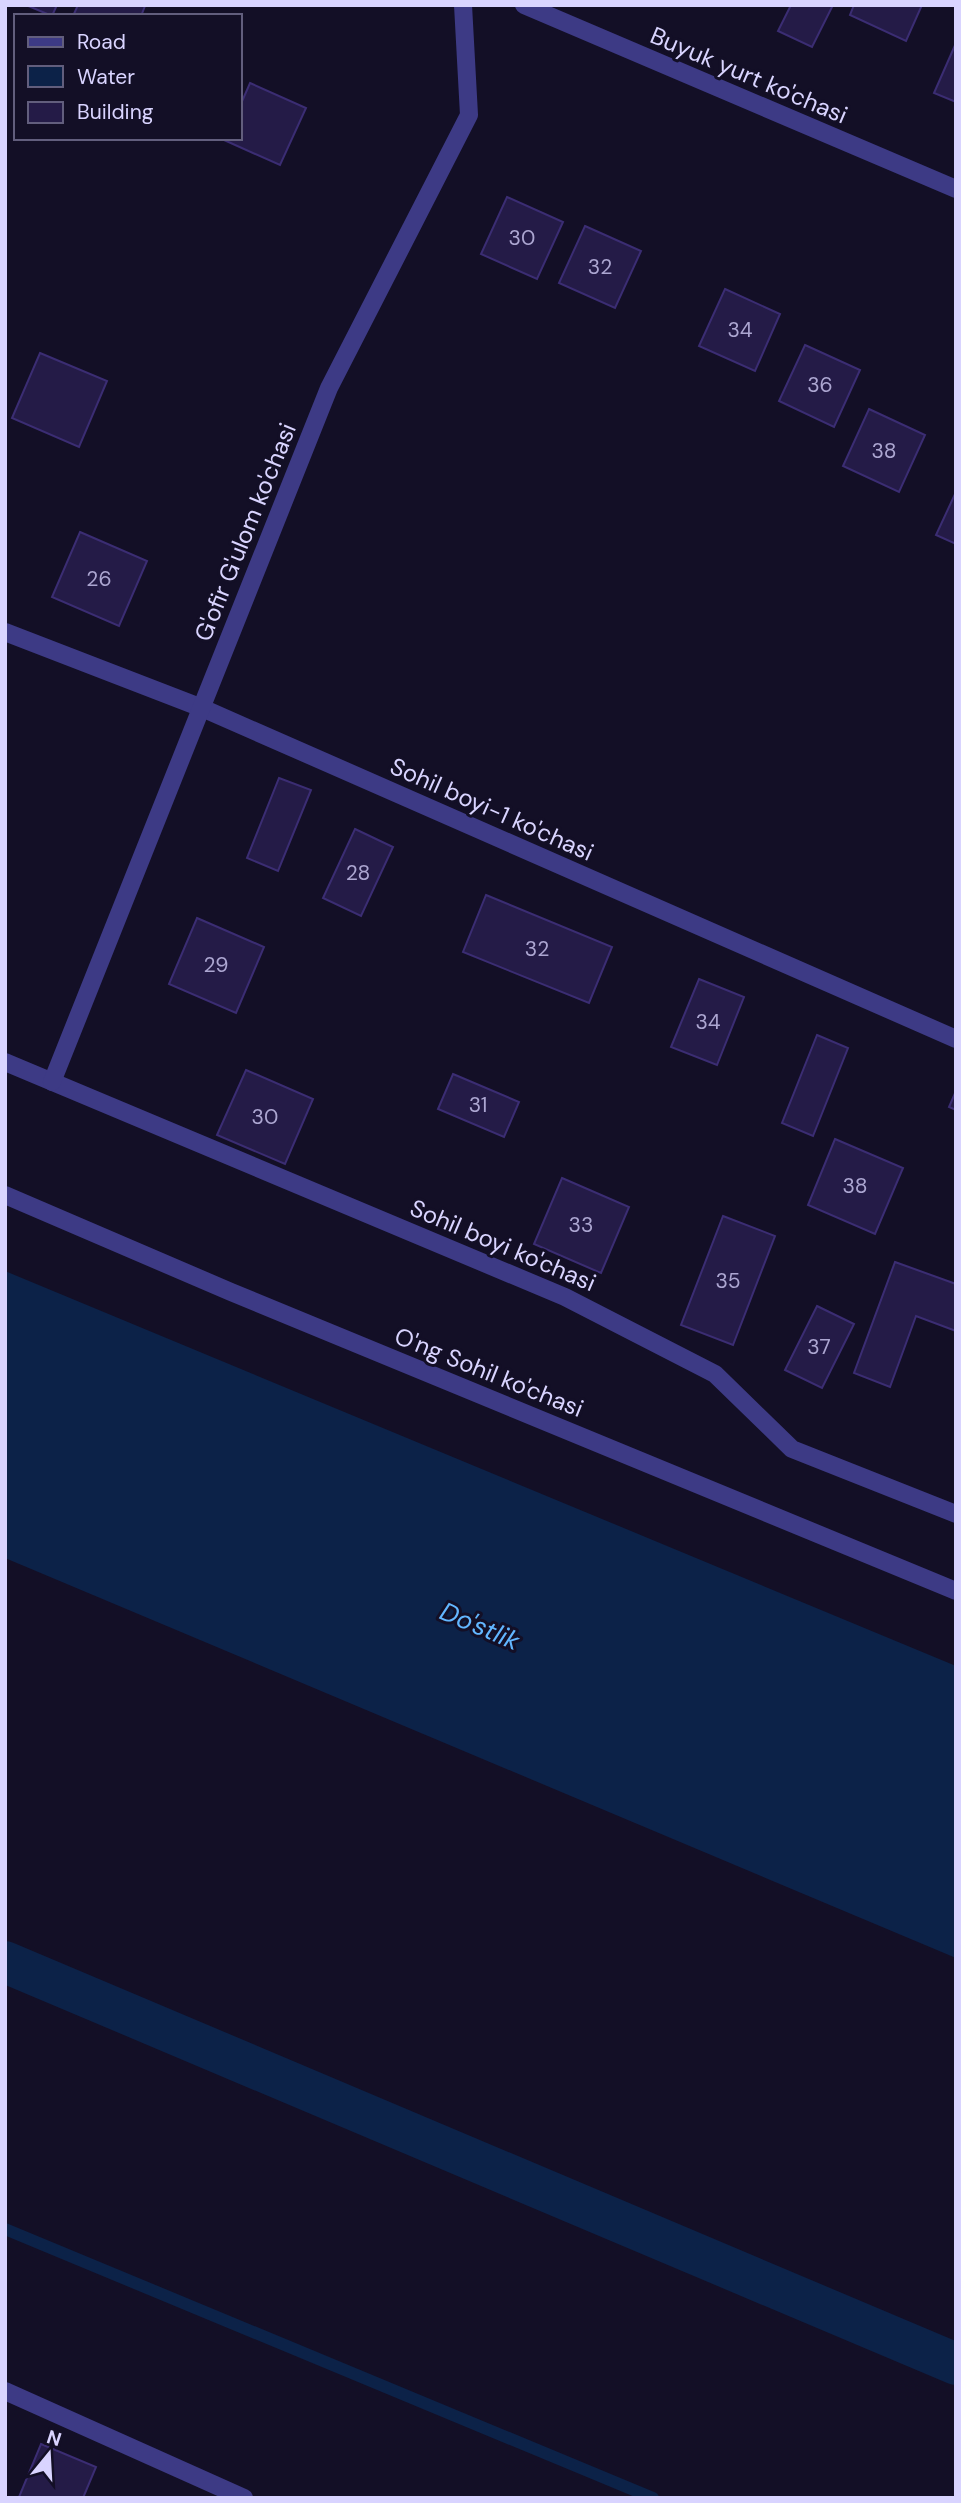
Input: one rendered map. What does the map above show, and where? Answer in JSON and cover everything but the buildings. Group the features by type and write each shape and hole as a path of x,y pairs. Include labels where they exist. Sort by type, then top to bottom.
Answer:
{"street":[{"name":"G'ofir G'ulom ko'chasi","path":"52,1082 328,388 469,115 463,5"},
{"name":"Buyuk yurt ko'chasi","path":"524,5 956,189"},
{"name":"Sohil boyi-1 ko'chasi","path":"5,632 202,708 956,1039"},
{"name":"Sohil boyi ko'chasi","path":"5,1062 565,1297 715,1374 792,1448 956,1514"},
{"name":"O'ng Sohil ko'chasi","path":"5,1195 231,1292 956,1591"},
{"path":"5,2391 244,2498"}],"water":[{"name":"Do'stlik","path":"5,1271 956,1666 956,1958 5,1558"}],"waterway":[{"path":"5,1962 956,2364"},
{"path":"5,2229 653,2498"}]}
